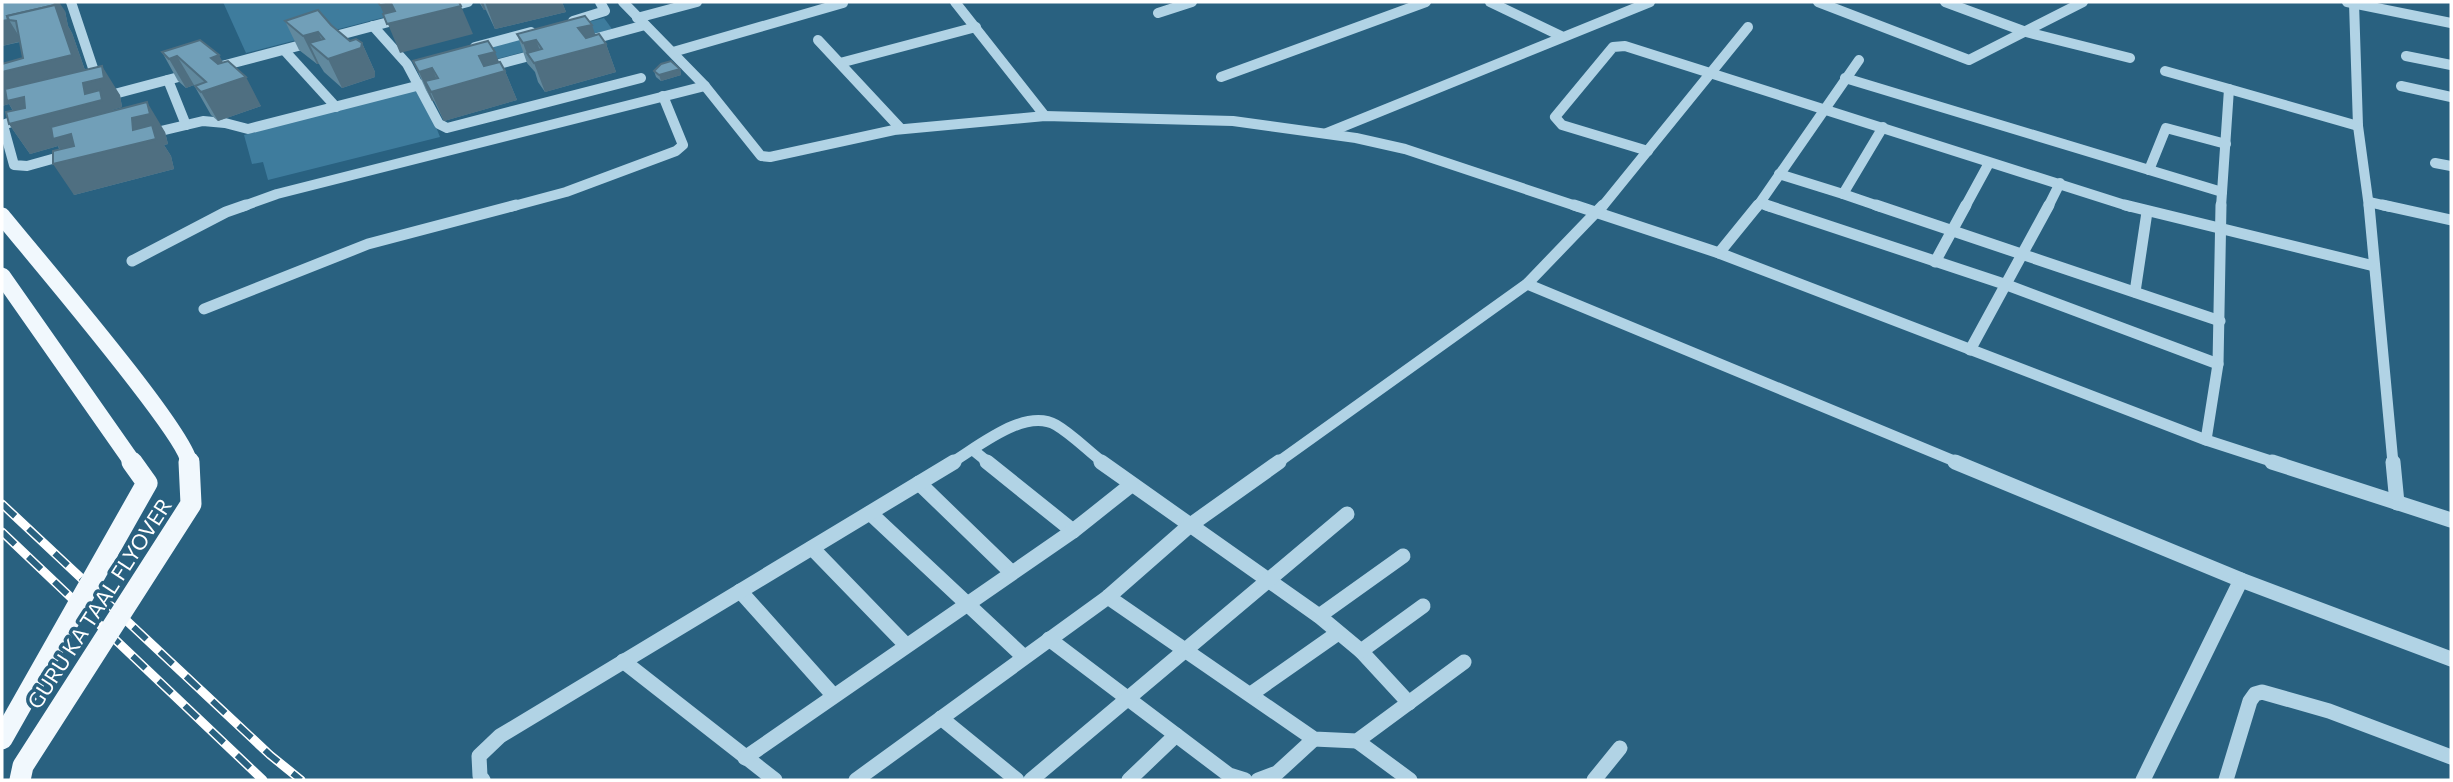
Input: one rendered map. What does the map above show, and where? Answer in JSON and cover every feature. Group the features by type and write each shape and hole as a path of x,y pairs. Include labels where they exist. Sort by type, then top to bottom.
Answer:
{"main road":[{"name":"GURU KA TAAL FLYOVER","path":"2,216 170,426 189,455 191,504 23,766 20,780"},
{"name":"GURU KA TAAL FLYOVER","path":"2,276 148,483 2,740"}],"street":[{"path":"71,2 97,80"},
{"path":"432,11 468,2"},
{"path":"562,24 601,13 605,9 600,2"},
{"path":"623,2 705,86 764,157 901,129 1045,116 1205,120 1326,133 1405,149 1719,253 2206,440 2451,520"},
{"path":"578,43 697,2"},
{"path":"673,52 844,2"},
{"path":"955,2 1045,116"},
{"path":"1158,13 1192,2"},
{"path":"1221,77 1426,2"},
{"path":"1490,2 1561,36"},
{"path":"1326,133 1650,2"},
{"path":"1818,2 1965,59 1973,58 2083,2"},
{"path":"1945,2 2026,32 2130,58"},
{"path":"2397,503 2369,202 2358,126 2350,3 2451,23"},
{"path":"208,70 408,17"},
{"path":"373,26 407,64 439,124 452,128 640,78"},
{"path":"839,63 976,27"},
{"path":"856,780 1108,597 1189,526 1527,284 1597,213 1748,27"},
{"path":"470,48 536,31"},
{"path":"818,40 901,129"},
{"path":"1648,151 1562,125 1555,117 1613,47 1625,46 2147,212 2374,266"},
{"path":"284,50 336,107"},
{"path":"470,72 550,50"},
{"path":"2406,56 2451,65"},
{"path":"1719,253 1760,203 1859,60"},
{"path":"407,64 419,61"},
{"path":"2165,71 2358,126"},
{"path":"89,101 195,73"},
{"path":"133,138 186,125 221,122 237,129 248,129 457,75"},
{"path":"1845,78 2222,192"},
{"path":"168,80 186,125"},
{"path":"132,261 226,212 268,197 705,86"},
{"path":"2401,86 2451,97"},
{"path":"2206,440 2218,364 2219,231 2229,89"},
{"path":"204,309 368,244 566,192 676,151 683,145 663,96"},
{"path":"36,114 3,125 14,165 27,166 80,152"},
{"path":"1843,194 1882,127"},
{"path":"2148,170 2166,128 2226,144"},
{"path":"1935,262 1989,163"},
{"path":"2435,163 2451,166"},
{"path":"1779,174 2220,320"},
{"path":"1970,350 2060,183"},
{"path":"2369,202 2451,220"},
{"path":"1760,203 2007,285 2218,364"},
{"path":"2135,292 2147,212"},
{"path":"1527,284 2241,580 2451,659"},
{"path":"483,780 480,776 479,756 500,736 1017,423 1034,419 1054,424 1131,485 1319,616 1361,651 1409,702"},
{"path":"973,450 1073,531"},
{"path":"919,483 1012,572"},
{"path":"744,758 1073,531 1131,485"},
{"path":"870,513 1024,657"},
{"path":"1031,780 1347,514"},
{"path":"812,548 906,645"},
{"path":"1319,616 1403,556"},
{"path":"2143,780 2241,580"},
{"path":"740,591 833,695"},
{"path":"1108,597 1314,739 1357,741 1410,780"},
{"path":"1361,651 1423,606"},
{"path":"1251,694 1338,633"},
{"path":"1049,639 1229,775 1245,780"},
{"path":"623,661 775,780"},
{"path":"1357,741 1464,662"},
{"path":"2226,780 2250,701 2255,694 2262,692 2329,711 2451,757"},
{"path":"941,718 1017,780"},
{"path":"1129,780 1175,735"},
{"path":"1258,780 1277,773 1314,739"},
{"path":"1594,780 1620,748"}],"shaded area":[{"path":"223,2 443,2 246,53"},
{"path":"604,18 612,29 454,70 448,58"},
{"path":"420,86 440,137 268,180 263,162 252,164 244,135"}],"building":[{"path":"2,2 54,2 56,7 55,5 7,16 8,20 2,21"},
{"path":"378,2 459,2 461,6 387,24 383,14 395,11 391,3 380,5"},
{"path":"55,5 72,55 2,72 2,64 23,58 16,21 9,20 7,16"},
{"path":"318,10 350,41 356,39 362,43 361,48 328,59 309,43 324,39 318,32 303,36 285,21"},
{"path":"585,16 592,25 578,28 586,38 599,34 606,44 534,63 527,53 542,49 536,40 523,43 517,34"},
{"path":"200,40 219,55 211,58 218,64 228,61 246,77 201,92 195,86 206,82 177,56 169,59 162,52"},
{"path":"488,41 495,52 479,56 484,66 500,62 505,71 431,92 425,81 438,78 432,68 419,72 413,61"},
{"path":"671,61 680,69 659,75 654,71 661,64"},
{"path":"102,66 104,78 83,83 85,94 100,90 102,100 9,124 6,112 25,108 24,97 7,101 5,89"},
{"path":"147,102 150,114 132,118 133,130 152,125 156,139 53,164 53,151 74,146 71,134 53,139 51,127"}],"railway":[{"path":"2,504 270,755 301,780"},
{"path":"2,532 263,780"}]}
